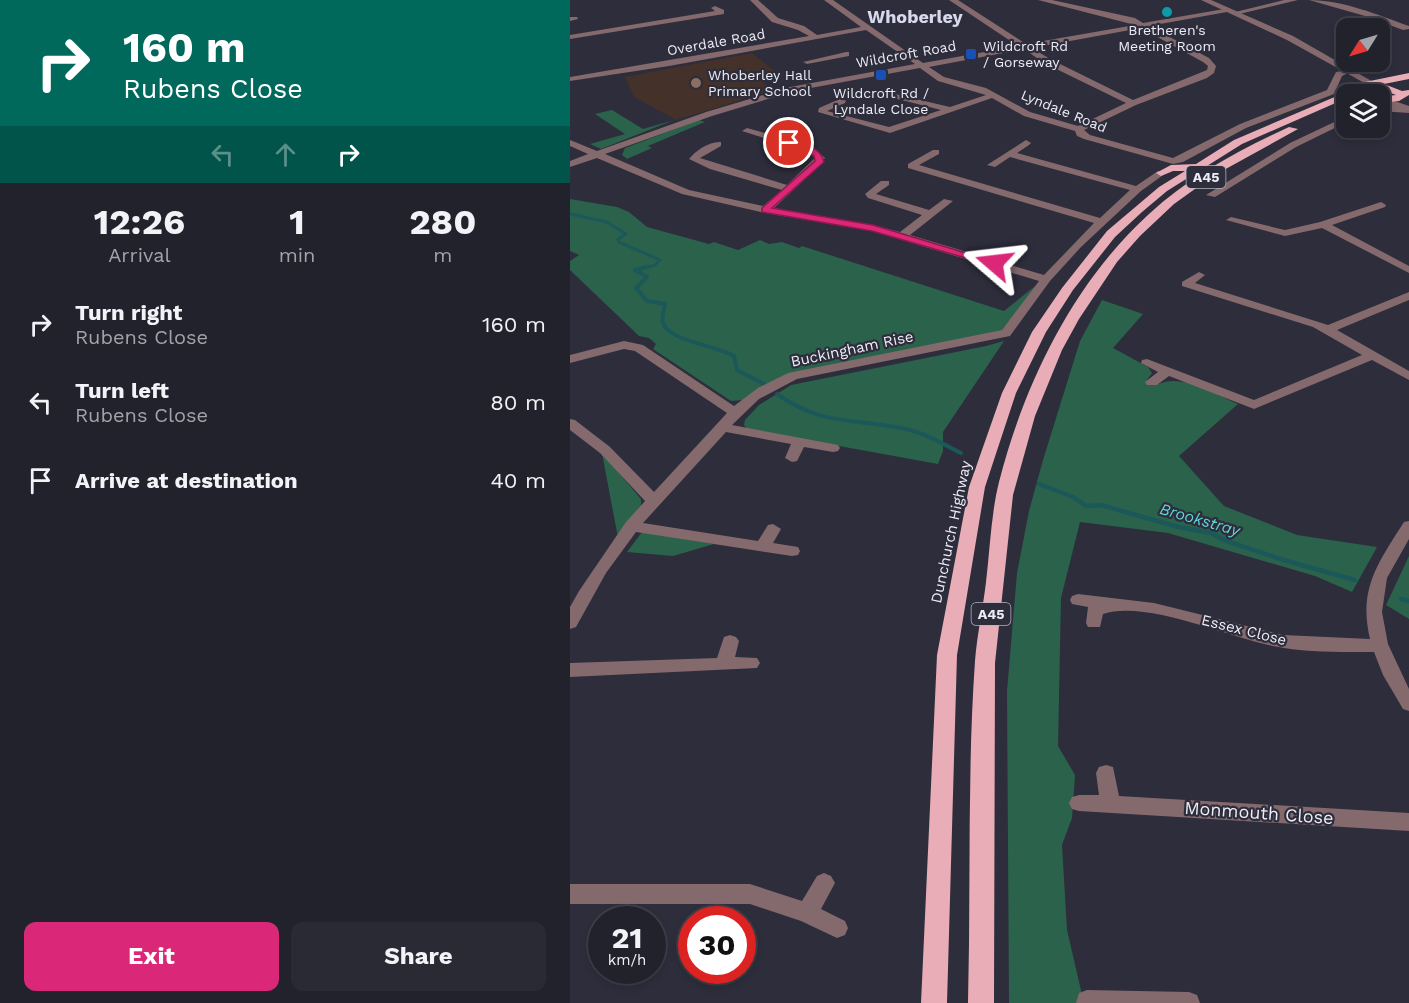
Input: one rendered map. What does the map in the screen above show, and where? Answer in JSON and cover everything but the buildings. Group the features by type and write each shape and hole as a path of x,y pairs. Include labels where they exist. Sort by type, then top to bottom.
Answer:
{"highway":[{"name":"Dunchurch Highway","path":"1373,83 1409,76"},
{"path":"1373,83 1404,94"},
{"name":"Dunchurch Highway","path":"934,1003 947,655 980,476 1009,393 1038,332 1068,288 1111,234 1163,189 1195,167 1238,142 1336,100"},
{"name":"A45","path":"981,1003 986,661 1007,486 1041,380 1062,336 1083,302 1136,232 1190,187 1222,167 1281,135 1336,112"},
{"path":"1161,173 1171,168 1195,167"}],"street":[{"path":"754,0 782,24 801,28 815,37"},
{"name":"Lyndale Road","path":"828,0 941,79 994,94 1028,114 1079,129 1080,134 1087,137 1173,161 1180,160 1243,126 1330,92 1339,74 1344,72"},
{"path":"952,0 1021,47 1054,66 1133,103"},
{"path":"1042,0 1109,14 1144,25 1206,60 1213,68 1204,76 1133,103 1079,129"},
{"path":"1205,0 1290,38 1336,65"},
{"path":"1236,13 1294,0"},
{"path":"1312,0 1368,14 1404,28"},
{"name":"Wildcroft Road","path":"570,164 742,103 793,89 1227,10"},
{"path":"570,37 582,37 721,12"},
{"path":"571,21 582,37"},
{"name":"Overdale Road","path":"570,80 866,28"},
{"path":"807,62 846,54"},
{"path":"831,57 840,63"},
{"path":"849,70 857,76"},
{"path":"1349,72 1373,83"},
{"path":"902,98 916,90"},
{"path":"885,93 947,109"},
{"path":"842,101 822,112 885,130 898,128 994,94"},
{"path":"1390,104 1409,109 1408,100 1404,94"},
{"path":"1211,195 1293,145 1336,124"},
{"path":"767,136 791,125"},
{"path":"747,131 811,150 820,158 817,166 787,188 765,210"},
{"path":"992,165 1026,142"},
{"path":"570,143 686,192 765,210 869,227 1046,279 1101,222 1137,189 1161,173"},
{"path":"718,144 698,154 694,159 713,167 787,188"},
{"path":"936,152 911,166 1101,222"},
{"path":"1009,154 1137,189"},
{"path":"885,183 870,194 930,214"},
{"path":"902,236 948,201"},
{"path":"1231,220 1285,233 1323,225 1384,204"},
{"path":"1323,225 1409,270"},
{"path":"1199,274 1180,281 1329,329 1409,376"},
{"name":"Buckingham Rise","path":"570,623 582,598 631,526 723,427 734,412 771,385 793,376 1006,333 1046,279"},
{"path":"1329,329 1409,296"},
{"path":"570,359 624,345 641,345 734,412"},
{"path":"1147,363 1254,405 1373,355"},
{"path":"1152,382 1168,371"},
{"path":"570,423 605,450 653,500"},
{"path":"723,427 833,448"},
{"path":"792,458 799,442"},
{"path":"631,526 792,551"},
{"path":"1409,526 1378,583 1374,604 1375,631 1379,646 1393,680 1409,704"},
{"path":"764,546 773,530"},
{"name":"Essex Close","path":"1078,600 1191,617 1269,639 1304,644 1379,646"},
{"path":"1094,623 1095,610 1110,604"},
{"path":"725,663 730,641"},
{"path":"570,670 752,663"},
{"path":"1106,773 1110,804"},
{"name":"Monmouth Close","path":"1079,803 1409,822"},
{"path":"807,913 824,884"},
{"path":"570,894 750,894 807,913 837,928"},
{"path":"1087,1001 1190,1003"}],"shaded area":[{"name":"Whoberley Hall Primary School","path":"752,53 776,72 755,76 773,90 676,120 634,97 625,77"}],"green space":[{"path":"612,110 643,129 674,120 601,149 590,144 625,134 595,114"},
{"path":"699,120 705,122 648,146 652,148 627,159 622,155 625,148"},
{"path":"570,199 617,207 629,212 647,227 709,244 714,242 738,250 760,240 769,244 782,242 799,248 802,246 1004,311 1035,286 1001,331 801,373 743,400 731,401 653,349 656,344 649,338 639,336 570,270 570,261 579,255 570,251"},
{"path":"1102,300 1143,314 1113,348 1148,367 1152,373 1147,380 1156,385 1176,381 1187,383 1238,404 1179,456 1224,506 1297,535 1377,547 1352,592 1315,576 1168,533 1080,522 1061,598 1058,746 1075,775 1072,818 1062,845 1067,930 1083,999 1081,1003 1009,1003 1007,691 1017,573 1029,511 1080,341"},
{"path":"1004,341 943,432 943,451 938,464 746,428 744,425 745,420 759,405 791,385"},
{"path":"602,453 641,499 641,505 618,538"},
{"path":"642,532 714,544 673,556 627,552"},
{"path":"1409,556 1409,619 1386,605"}],"waterway":[{"name":"Brookstray","path":"570,214 607,222 626,234 618,239 619,242 660,260 655,265 641,269"},
{"name":"Brookstray","path":"647,267 635,270 647,277 636,288 647,301 665,304 662,321 667,329 684,339 727,352 734,356 737,370 764,384"},
{"name":"Brookstray","path":"777,394 810,412 842,420 892,426 917,432 961,453"},
{"name":"Brookstray","path":"1039,484 1073,497 1086,506 1101,505 1178,527 1211,533 1226,541 1287,561 1355,580"},
{"name":"Brookstray","path":"1401,599 1409,601"}],"place":[{"name":"Bretheren's Meeting Room","path":"1167,12"},
{"name":"Wildcroft Rd / Gorseway","path":"971,54"},
{"name":"Wildcroft Rd / Lyndale Close","path":"881,75"},
{"name":"Whoberley Hall Primary School","path":"696,83"}],"district":[{"name":"Whoberley","path":"915,17"}],"route":[{"path":"789,143 811,150 818,155 820,162 787,188 765,210 873,228 994,263"}]}
